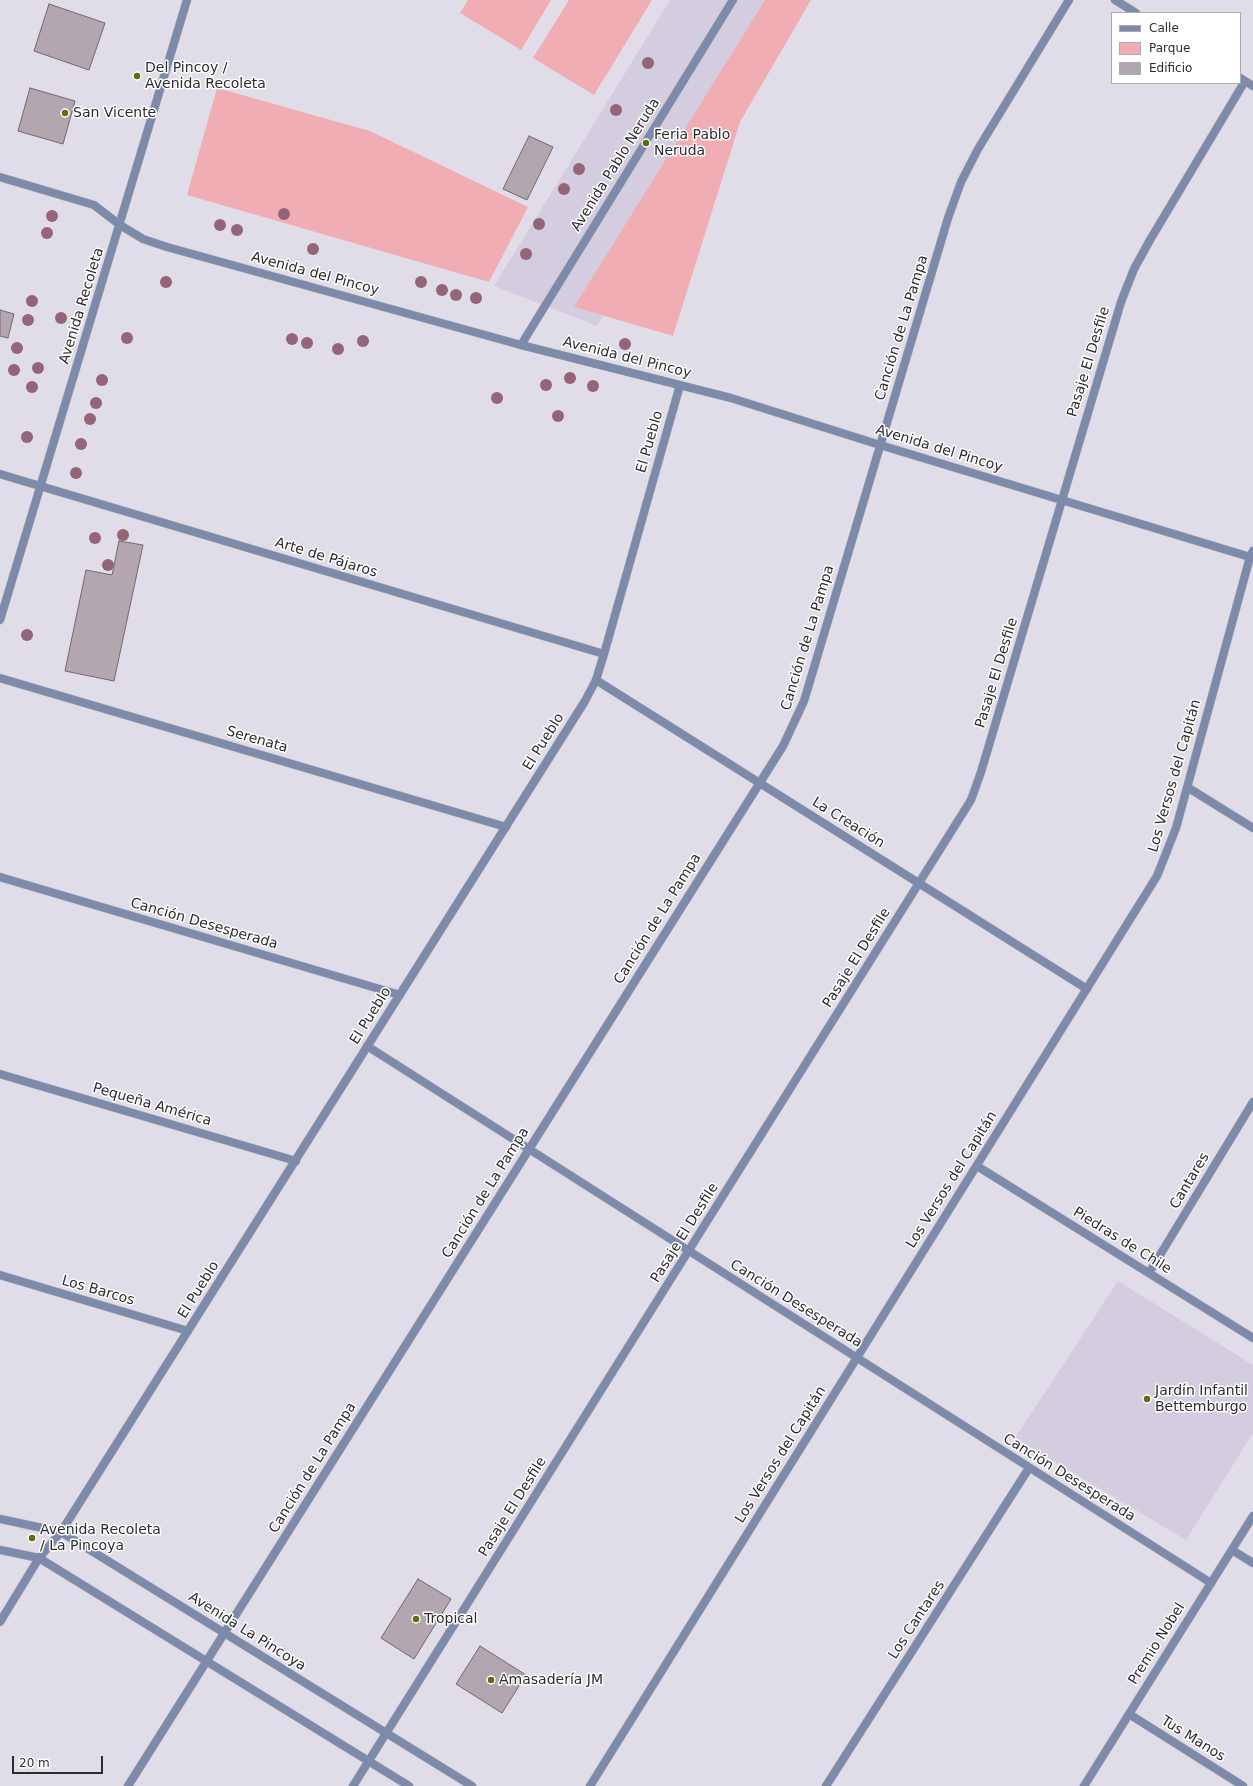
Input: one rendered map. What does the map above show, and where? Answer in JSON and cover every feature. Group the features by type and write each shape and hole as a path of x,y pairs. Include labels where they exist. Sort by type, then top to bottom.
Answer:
{"street":[{"name":"Avenida Recoleta","path":"0,620 187,0"},
{"name":"Avenida Pablo Neruda","path":"521,345 733,0"},
{"name":"Canción de La Pampa","path":"128,1786 759,783 797,718 804,701 948,218 961,182 978,149 1069,0"},
{"path":"1115,0 1134,12"},
{"path":"1243,80 1253,86"},
{"name":"Pasaje El Desfile","path":"353,1786 971,800 981,772 1121,302 1134,269 1241,84"},
{"name":"Avenida del Pincoy","path":"0,177 94,206 120,225 143,239 167,247 521,345 731,398 880,445 1252,556"},
{"name":"El Pueblo","path":"0,1622 39,1558 61,1532 585,701 596,680 604,654 680,385"},
{"name":"Arte de Pájaros","path":"0,474 604,654"},
{"name":"Los Versos del Capitán","path":"590,1786 1156,876 1170,845 1252,556"},
{"name":"Serenata","path":"0,678 506,827"},
{"name":"La Creación","path":"596,680 1087,989"},
{"path":"1187,787 1253,828"},
{"name":"Canción Desesperada","path":"0,877 400,995"},
{"name":"Canción Desesperada","path":"367,1046 1211,1583"},
{"name":"Pequeña América","path":"0,1074 296,1161"},
{"name":"Cantares","path":"1149,1273 1253,1102"},
{"name":"Piedras de Chile","path":"977,1166 1253,1338"},
{"name":"Los Barcos","path":"0,1275 188,1331"},
{"name":"Los Cantares","path":"826,1786 1029,1468"},
{"name":"Premio Nobel","path":"1084,1786 1253,1516"},
{"name":"Avenida La Pincoya","path":"0,1519 61,1532 472,1786"},
{"path":"0,1550 39,1558 409,1786"},
{"path":"1232,1550 1253,1564"},
{"name":"Tus Manos","path":"1129,1714 1243,1786"}],"shaded area":[{"name":"Feria Pablo Neruda","path":"670,0 798,0 597,326 494,286"},
{"name":"Jardín Infantil Bettemburgo","path":"1118,1281 1253,1365 1253,1433 1186,1540 1015,1438"}],"green space":[{"path":"468,0 551,0 521,50 460,13"},
{"path":"569,0 652,0 594,95 533,58"},
{"path":"765,0 811,0 740,122 673,336 574,307"},
{"path":"217,88 370,131 528,207 489,282 187,195"}],"building":[{"path":"49,4 105,23 89,70 34,51"},
{"path":"30,88 75,101 63,144 18,131"},
{"path":"529,136 553,147 527,200 503,189"},
{"path":"0,310 14,314 8,338 0,336"},
{"path":"119,541 143,545 114,681 65,671 86,570 112,575"},
{"name":"Tropical","path":"418,1579 451,1599 414,1659 381,1638"},
{"name":"Amasadería JM","path":"480,1646 526,1675 502,1713 456,1684"}],"place":[{"name":"Del Pincoy / Avenida Recoleta","path":"137,76"},
{"name":"San Vicente","path":"65,113"},
{"name":"Feria Pablo Neruda","path":"646,143"},
{"name":"Jardín Infantil Bettemburgo","path":"1147,1399"},
{"name":"Avenida Recoleta / La Pincoya","path":"32,1538"},
{"name":"Tropical","path":"416,1619"},
{"name":"Amasadería JM","path":"491,1680"}]}
